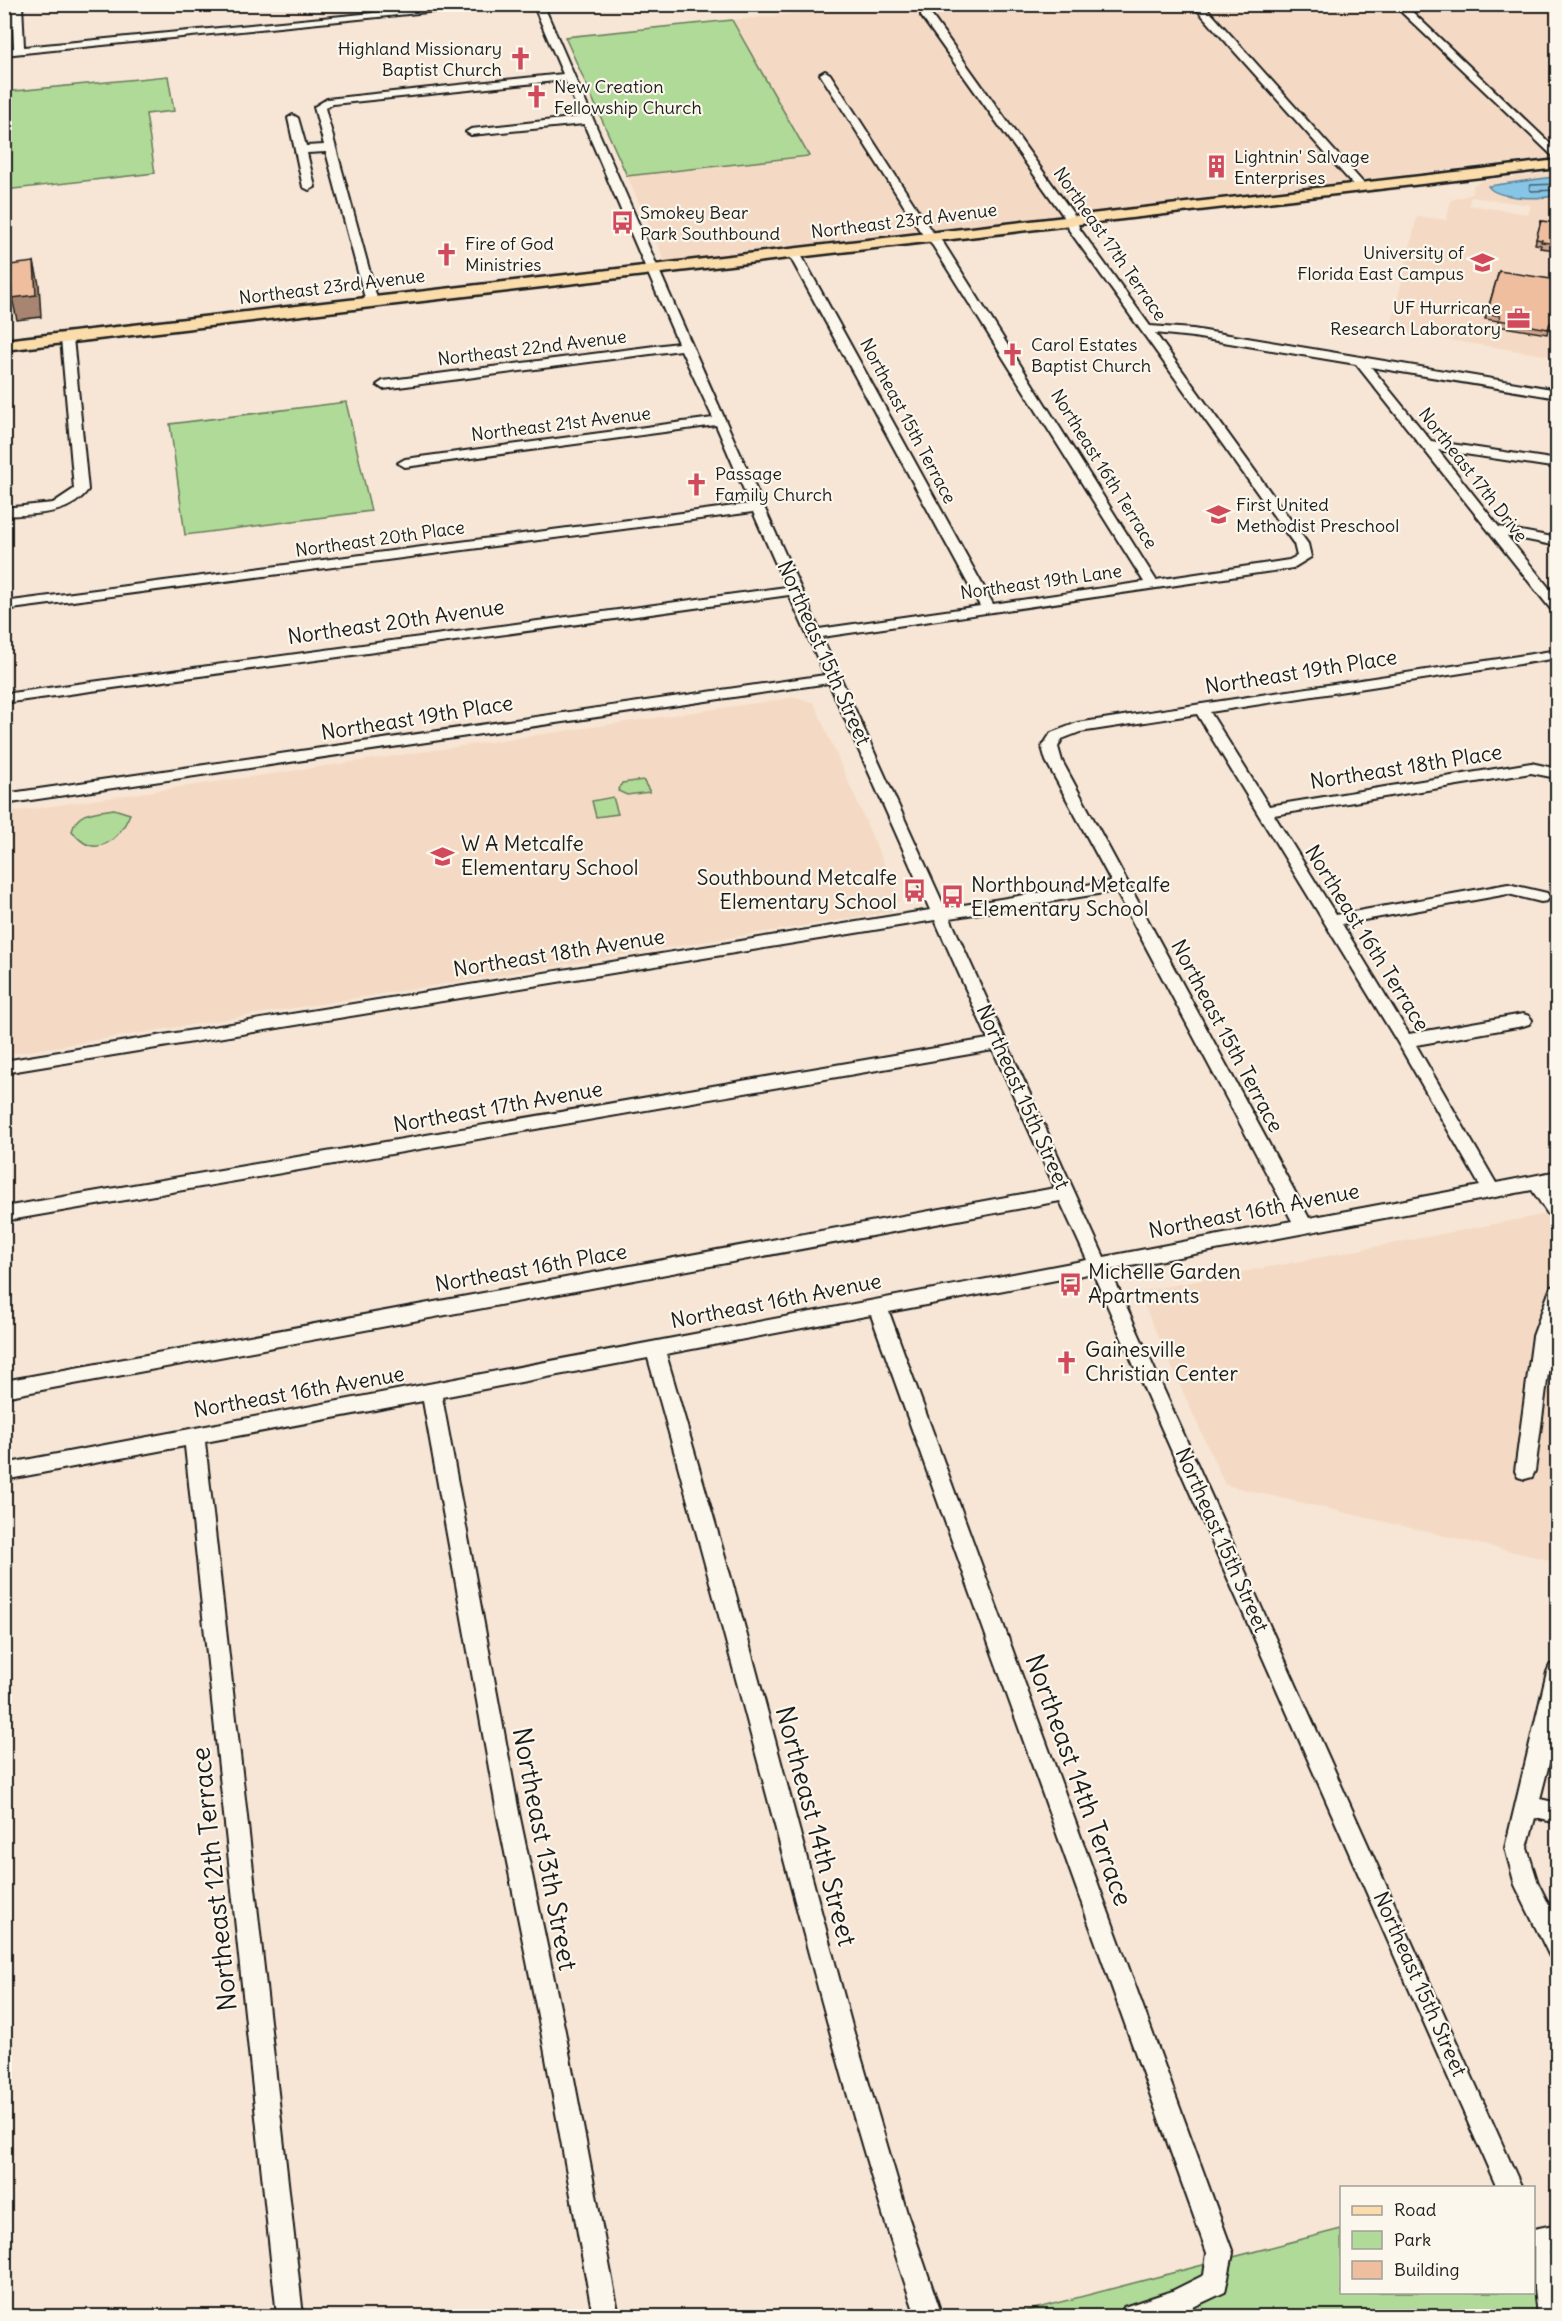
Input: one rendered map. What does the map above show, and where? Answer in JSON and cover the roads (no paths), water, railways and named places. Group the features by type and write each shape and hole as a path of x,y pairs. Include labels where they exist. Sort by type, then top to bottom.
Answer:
{"main road":[{"name":"Northeast 23rd Avenue","path":"4,345 1557,164"}],"street":[{"path":"4,52 415,8 502,4"},
{"name":"Northeast 15th Street","path":"538,4 651,270 721,421 794,590 1510,2186"},
{"path":"1197,4 1361,187"},
{"path":"1398,4 1557,158"},
{"path":"19,50 20,5"},
{"name":"Northeast 17th Terrace","path":"925,14 1073,221 1073,228 1291,529 1301,544 1304,555"},
{"name":"Northeast 16th Terrace","path":"825,74 926,231 933,237 1152,584"},
{"path":"372,302 319,107 323,104 570,76"},
{"path":"293,118 309,187"},
{"path":"471,132 587,120"},
{"path":"301,150 331,148"},
{"name":"Northeast 15th Terrace","path":"794,253 988,608"},
{"path":"1147,329 1193,333 1557,394"},
{"path":"4,512 60,505 76,497 81,490 68,338"},
{"name":"Northeast 22nd Avenue","path":"383,385 685,346"},
{"name":"Northeast 17th Drive","path":"1360,362 1557,609"},
{"name":"Northeast 21st Avenue","path":"405,463 721,421"},
{"path":"1426,444 1557,464"},
{"name":"Northeast 20th Place","path":"4,606 759,507"},
{"path":"1496,531 1557,542"},
{"name":"Northeast 19th Lane","path":"815,634 1293,564 1304,555"},
{"name":"Northeast 20th Avenue","path":"4,699 794,590"},
{"name":"Northeast 19th Place","path":"1055,739 1077,728 1557,654"},
{"name":"Northeast 19th Place","path":"4,799 835,678"},
{"name":"Northeast 16th Terrace","path":"1201,709 1404,1041 1492,1191"},
{"name":"Northeast 15th Terrace","path":"1055,739 1050,747 1054,761 1304,1226"},
{"name":"Northeast 18th Place","path":"1263,812 1531,768 1556,773"},
{"name":"Northeast 18th Avenue","path":"4,1067 304,1016 1120,885"},
{"path":"1330,921 1508,889 1541,897"},
{"path":"1404,1041 1523,1020"},
{"name":"Northeast 17th Avenue","path":"4,1214 998,1043"},
{"name":"Northeast 16th Avenue","path":"4,1472 1557,1178"},
{"path":"1537,1182 1557,1215"},
{"name":"Northeast 16th Place","path":"4,1389 1066,1193"},
{"path":"1525,1471 1544,1336 1557,1292"},
{"name":"Northeast 14th Terrace","path":"877,1306 1220,2253 1216,2283 1176,2303 1133,2316"},
{"name":"Northeast 14th Street","path":"655,1349 728,1606 840,2026 894,2213 929,2316"},
{"name":"Northeast 13th Street","path":"431,1392 507,1806 553,2031 606,2316"},
{"name":"Northeast 12th Terrace","path":"194,1435 290,2316"},
{"path":"1557,1672 1548,1722 1516,1848 1527,1885 1557,1949"},
{"path":"1526,1806 1557,1813"},
{"path":"1535,2243 1557,2237"},
{"path":"1535,2247 1550,2301 1551,2316"}],"water":[{"path":"1557,178 1557,195 1551,197 1509,196 1500,194 1488,186"}],"place":[{"name":"Highland Missionary Baptist Church","path":"520,59"},
{"name":"New Creation Fellowship Church","path":"536,97"},
{"name":"Lightnin' Salvage Enterprises","path":"1216,167"},
{"name":"Smokey Bear Park Southbound","path":"622,223"},
{"name":"Fire of God Ministries","path":"447,254"},
{"name":"University of Florida East Campus","path":"1482,263"},
{"name":"UF Hurricane Research Laboratory","path":"1519,318"},
{"name":"Carol Estates Baptist Church","path":"1013,355"},
{"name":"Passage Family Church","path":"697,484"},
{"name":"First United Methodist Preschool","path":"1218,515"},
{"name":"W A Metcalfe Elementary School","path":"443,856"},
{"name":"Southbound Metcalfe Elementary School","path":"915,890"},
{"name":"Northbound Metcalfe Elementary School","path":"953,897"},
{"name":"Michelle Garden Apartments","path":"1070,1284"},
{"name":"Gainesville Christian Center","path":"1067,1362"}]}
